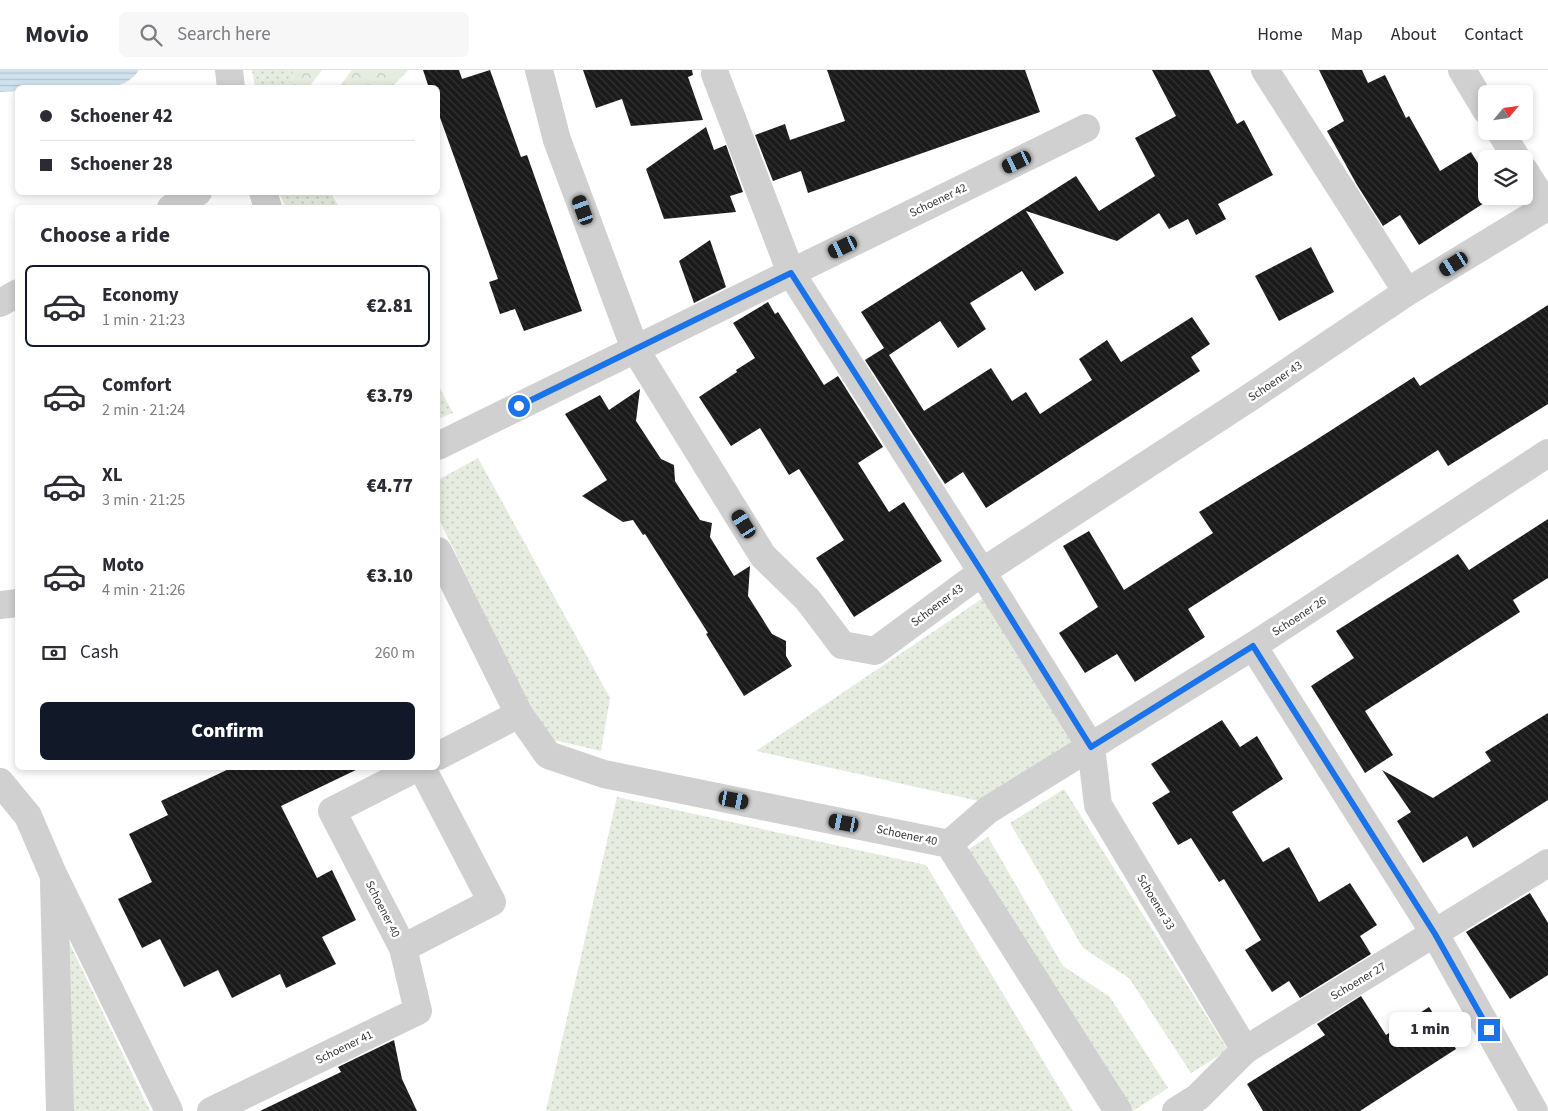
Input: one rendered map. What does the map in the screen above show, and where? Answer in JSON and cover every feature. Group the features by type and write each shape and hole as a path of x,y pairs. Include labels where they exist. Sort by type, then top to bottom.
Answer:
{"street":[{"path":"229,70 232,85"},
{"path":"539,70 557,140 635,349"},
{"path":"1265,70 1407,292"},
{"path":"1462,70 1478,97"},
{"path":"715,74 791,273 1091,747"},
{"name":"Schoener 42","path":"440,445 1086,128"},
{"path":"1533,184 1548,208"},
{"path":"176,205 193,195"},
{"name":"Schoener 43","path":"635,349 763,556 808,600 842,645 874,651 982,572 1249,398 1407,292 1548,208"},
{"path":"0,302 15,294"},
{"name":"Schoener 26","path":"949,844 988,810 1253,646 1548,453"},
{"name":"Schoener 40","path":"440,555 519,714 548,755 604,774 949,844 1118,1111"},
{"path":"0,605 15,603"},
{"path":"1253,646 1435,934 1534,1111"},
{"path":"440,755 519,714"},
{"name":"Schoener 33","path":"1091,747 1098,805 1245,1050"},
{"name":"Schoener 40","path":"412,770 332,811 403,948 492,902 423,770"},
{"path":"0,782 28,816 53,874 169,1111"},
{"name":"Schoener 27","path":"1194,1106 1245,1050 1548,863"},
{"path":"53,874 60,1111"},
{"name":"Schoener 41","path":"211,1111 418,1011 403,948"}],"green space":[{"path":"252,70 293,70 292,85 255,85"},
{"path":"293,70 322,70 311,85 292,85"},
{"path":"352,70 408,70 394,85 341,85"},
{"path":"280,195 332,195 338,205 285,205"},
{"path":"440,389 453,413 440,418"},
{"path":"478,458 610,698 601,751 545,738 440,521 440,479"},
{"path":"998,588 1087,732 983,802 756,751"},
{"path":"1064,789 1228,1050 1191,1073 1129,978 1083,948 1010,823"},
{"path":"617,797 926,865 1073,1111 546,1111"},
{"path":"988,837 1063,966 1110,997 1168,1088 1133,1111 1117,1111 958,856"},
{"path":"57,917 150,1111 73,1111"}],"water":[{"path":"0,70 139,70 129,80 120,85 15,85 15,91 0,92"}],"building":[{"path":"423,70 459,70 462,79 490,70 521,157 527,155 582,311 524,331 515,309 500,314 489,282 498,279 440,118 440,85 428,85"},
{"path":"583,70 692,70 693,75 688,77 703,120 631,126 622,99 596,108"},
{"path":"827,70 1025,70 1040,112 808,193 801,171 773,181 755,135 785,124 790,140 845,121"},
{"path":"1152,70 1209,70 1237,124 1244,120 1273,175 1218,204 1226,219 1196,235 1188,219 1169,229 1159,213 1117,241 1026,211 1064,273 1035,291 1022,271 970,303 986,329 958,348 940,321 889,355 924,411 991,368 1012,401 1026,392 1040,414 1092,380 1079,359 1107,340 1121,362 1192,317 1210,344 1191,357 1200,371 986,508 963,472 945,484 865,360 884,348 861,312 1076,176 1099,211 1155,176 1135,138 1176,116"},
{"path":"1319,70 1362,70 1368,83 1385,75 1406,118 1409,116 1440,171 1471,152 1478,163 1478,205 1481,205 1419,245 1400,215 1383,226 1357,185 1327,131 1344,121"},
{"path":"706,127 714,150 726,145 743,192 730,196 736,212 664,219 646,169"},
{"path":"710,240 726,287 694,303 679,261"},
{"path":"1311,247 1334,292 1279,321 1255,276"},
{"path":"768,302 775,314 778,312 824,385 838,376 883,447 858,463 889,512 904,502 942,561 854,617 816,558 844,540 799,469 789,475 760,428 731,446 699,397 755,358 733,323"},
{"path":"1548,305 1548,404 1448,466 1438,450 1188,609 1205,637 1135,682 1117,654 1085,673 1059,633 1098,607 1063,546 1089,531 1124,590 1213,533 1199,512 1414,377 1420,386"},
{"path":"640,389 636,421 661,459 674,465 675,481 700,520 712,523 710,537 734,576 750,566 748,596 772,634 786,641 786,656 792,666 744,696 706,634 708,633 645,534 643,535 633,520 623,522 582,496 607,480 565,414 600,395 609,410"},
{"path":"1548,519 1548,578 1513,600 1520,612 1365,711 1393,755 1365,773 1311,686 1354,658 1336,631 1458,554 1469,570"},
{"path":"1548,713 1548,800 1473,848 1467,836 1423,863 1397,821 1411,812 1382,770 1433,798 1491,761 1485,752"},
{"path":"1222,720 1240,747 1257,736 1283,779 1232,812 1263,862 1289,847 1319,902 1350,883 1377,925 1360,936 1371,954 1300,998 1289,981 1272,992 1245,950 1261,940 1224,879 1219,882 1191,838 1178,845 1152,803 1170,792 1151,764"},
{"path":"227,770 356,770 281,806 317,878 332,870 356,920 322,937 336,964 286,988 280,974 232,998 218,970 184,987 160,939 142,948 118,899 152,882 129,834 168,815 161,801"},
{"path":"1530,893 1548,923 1548,975 1510,999 1466,932"},
{"path":"1361,996 1386,1035 1429,1007 1456,1049 1360,1111 1263,1111 1247,1084 1325,1035 1317,1024"},
{"path":"394,1040 402,1079 417,1111 260,1111 341,1072 338,1067"}],"route":[{"path":"519,406 791,273 1091,747 1253,646 1435,934 1489,1030"}]}
